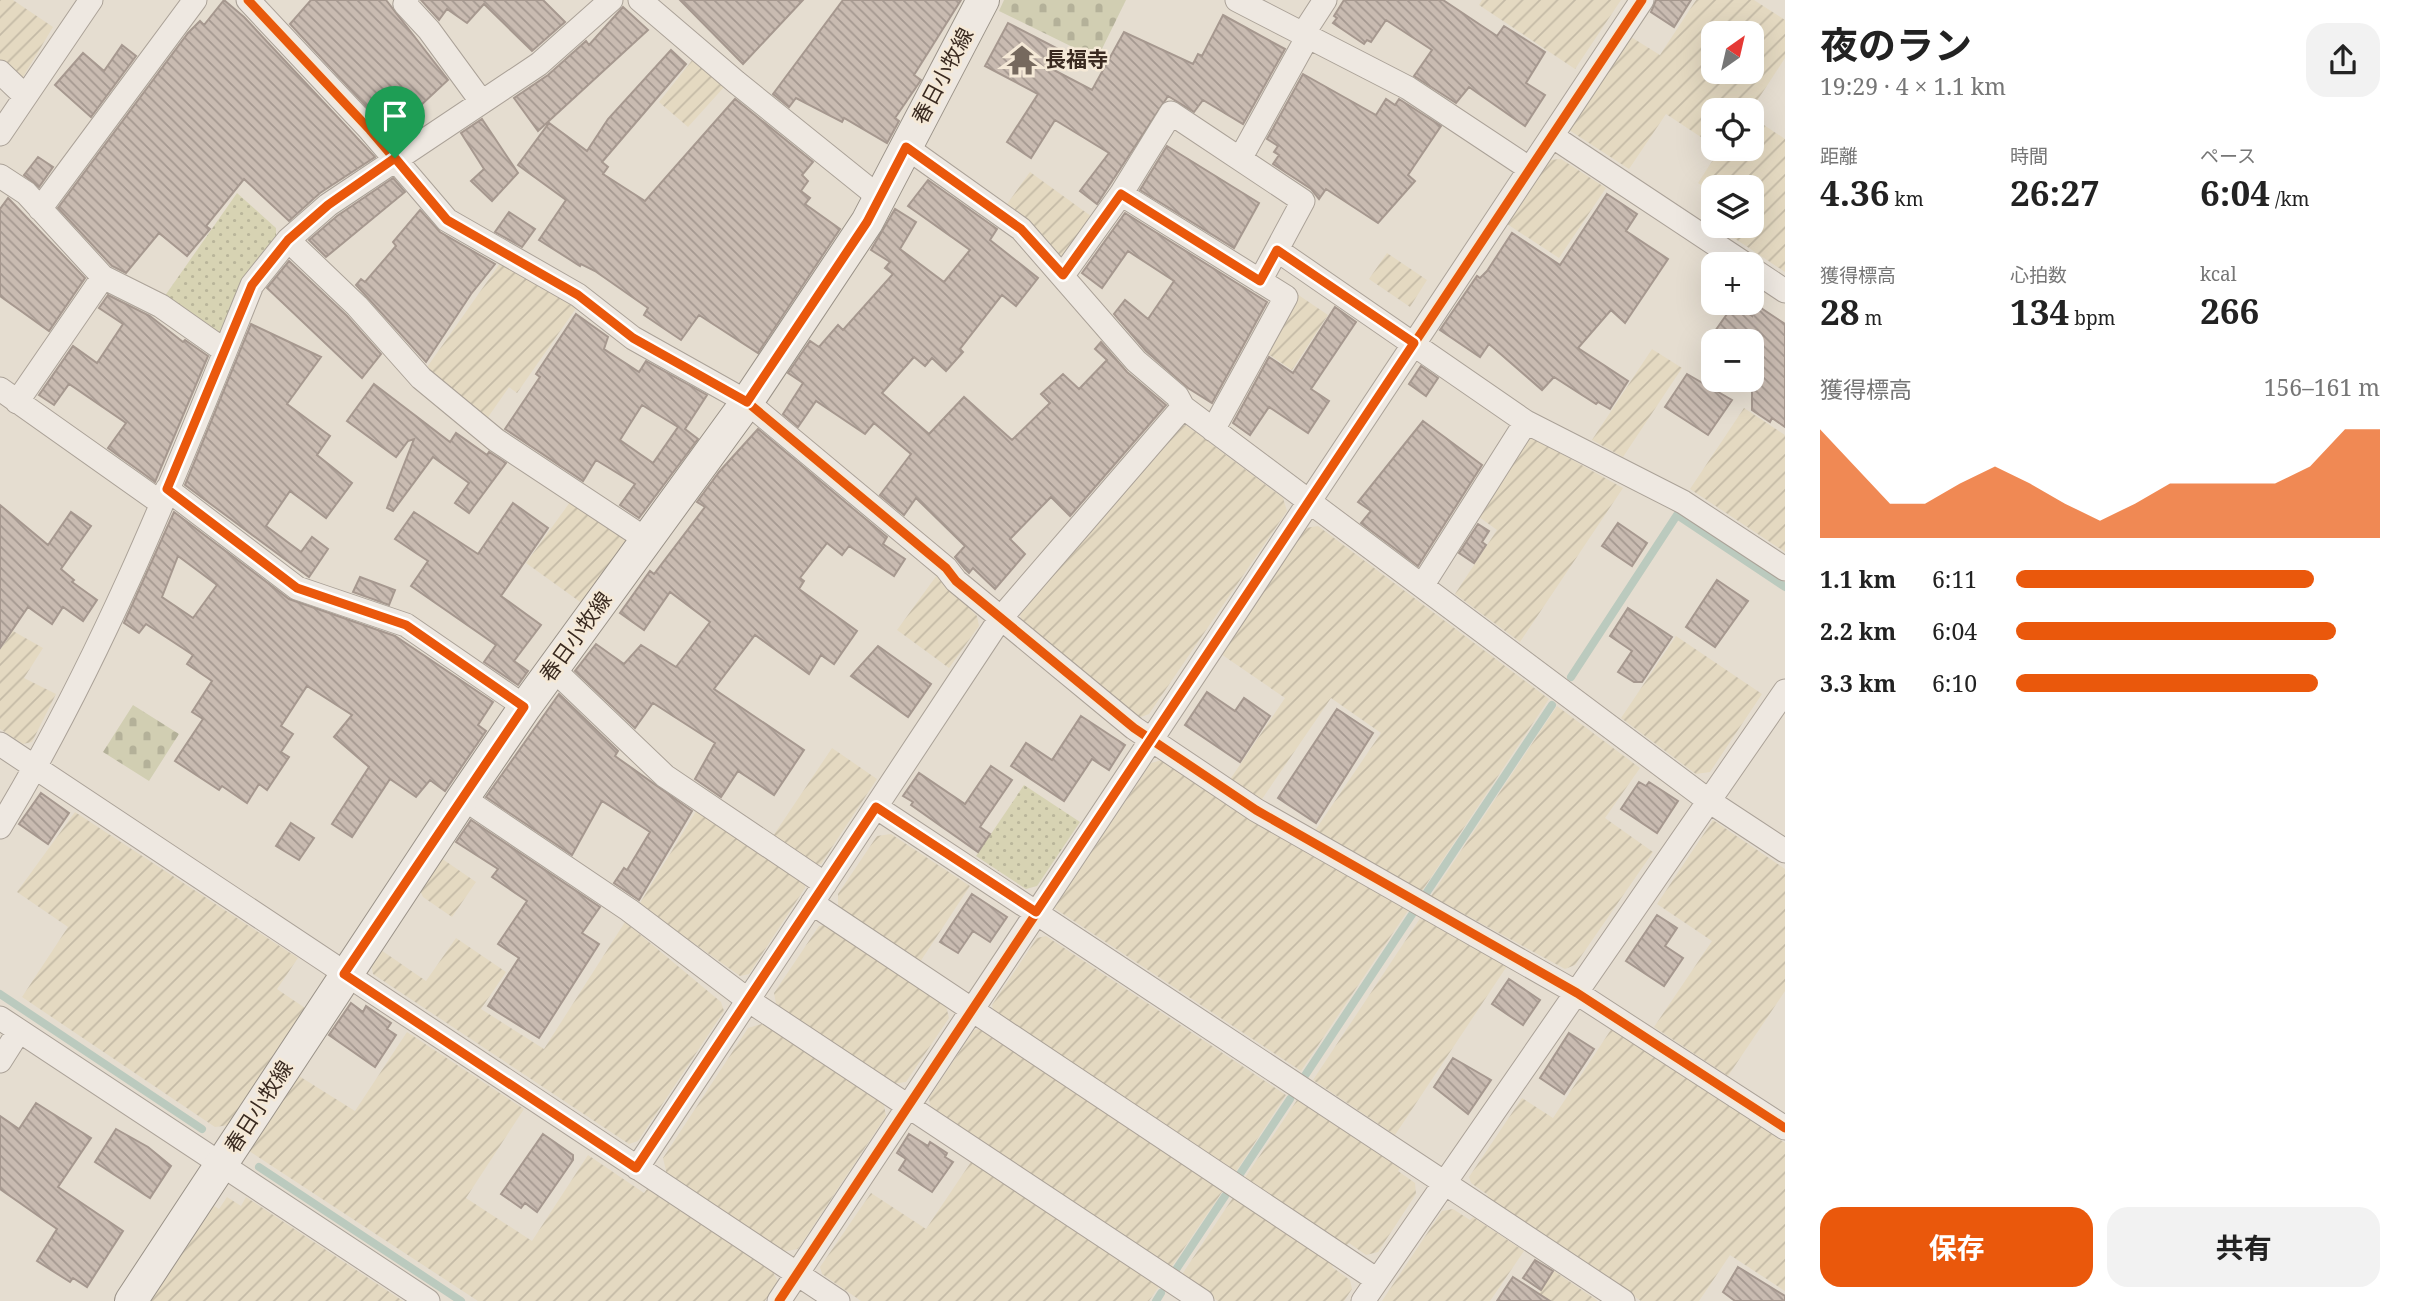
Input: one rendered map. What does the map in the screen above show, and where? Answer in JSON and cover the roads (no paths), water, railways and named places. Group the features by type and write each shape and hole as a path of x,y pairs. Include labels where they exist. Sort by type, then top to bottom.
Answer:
{"main road":[{"name":"春日小牧線","path":"131,1301 344,974 524,707 747,402 867,222 983,0"}],"street":[{"path":"0,134 91,0"},
{"path":"40,208 195,0"},
{"path":"248,0 395,158 447,220 578,295 633,338 747,402 946,568 956,581 1000,619 1151,739 1256,810 1577,993 1785,1128"},
{"path":"407,0 405,4 429,30 481,101"},
{"path":"0,827 36,768 113,618 252,285 288,240 328,205 539,64 611,0"},
{"path":"640,0 736,82 880,198"},
{"path":"1237,0 1408,88 1530,169"},
{"path":"1240,159 1325,0"},
{"path":"779,1301 1642,0"},
{"path":"0,72 25,96"},
{"path":"1063,275 1121,194 1171,113 1303,201 1260,281"},
{"path":"1552,136 1727,252"},
{"path":"906,147 1021,229 1136,361 1177,396 1183,407 1709,801 1785,851"},
{"path":"0,176 26,193 103,278 161,306 225,351"},
{"path":"1121,194 1286,297 1213,430"},
{"path":"288,240 357,306 421,378 496,440 647,540"},
{"path":"1277,250 1526,422 1683,502 1785,569"},
{"path":"1764,277 1785,291"},
{"path":"103,278 9,396 164,496 297,588 406,625 524,707"},
{"path":"636,1168 1000,619 1183,407"},
{"path":"1422,586 1526,422"},
{"path":"553,669 665,776 825,884"},
{"path":"1363,1301 1785,691"},
{"path":"0,744 838,1301"},
{"path":"463,798 629,910 748,1000 1202,1301"},
{"path":"876,807 1623,1301"},
{"path":"812,903 1377,1280"},
{"path":"0,1018 428,1301"},
{"path":"0,1061 19,1031"}],"waterway":[{"path":"1571,677 1677,515 1785,587"},
{"path":"1425,895 1552,705"},
{"path":"1304,1077 1413,913"},
{"path":"0,994 202,1129"},
{"path":"1240,1174 1290,1099"},
{"path":"259,1167 461,1301"},
{"path":"1175,1271 1225,1196"},
{"path":"1156,1301 1161,1293"}],"place":[{"name":"長福寺","path":"1022,60"}]}
